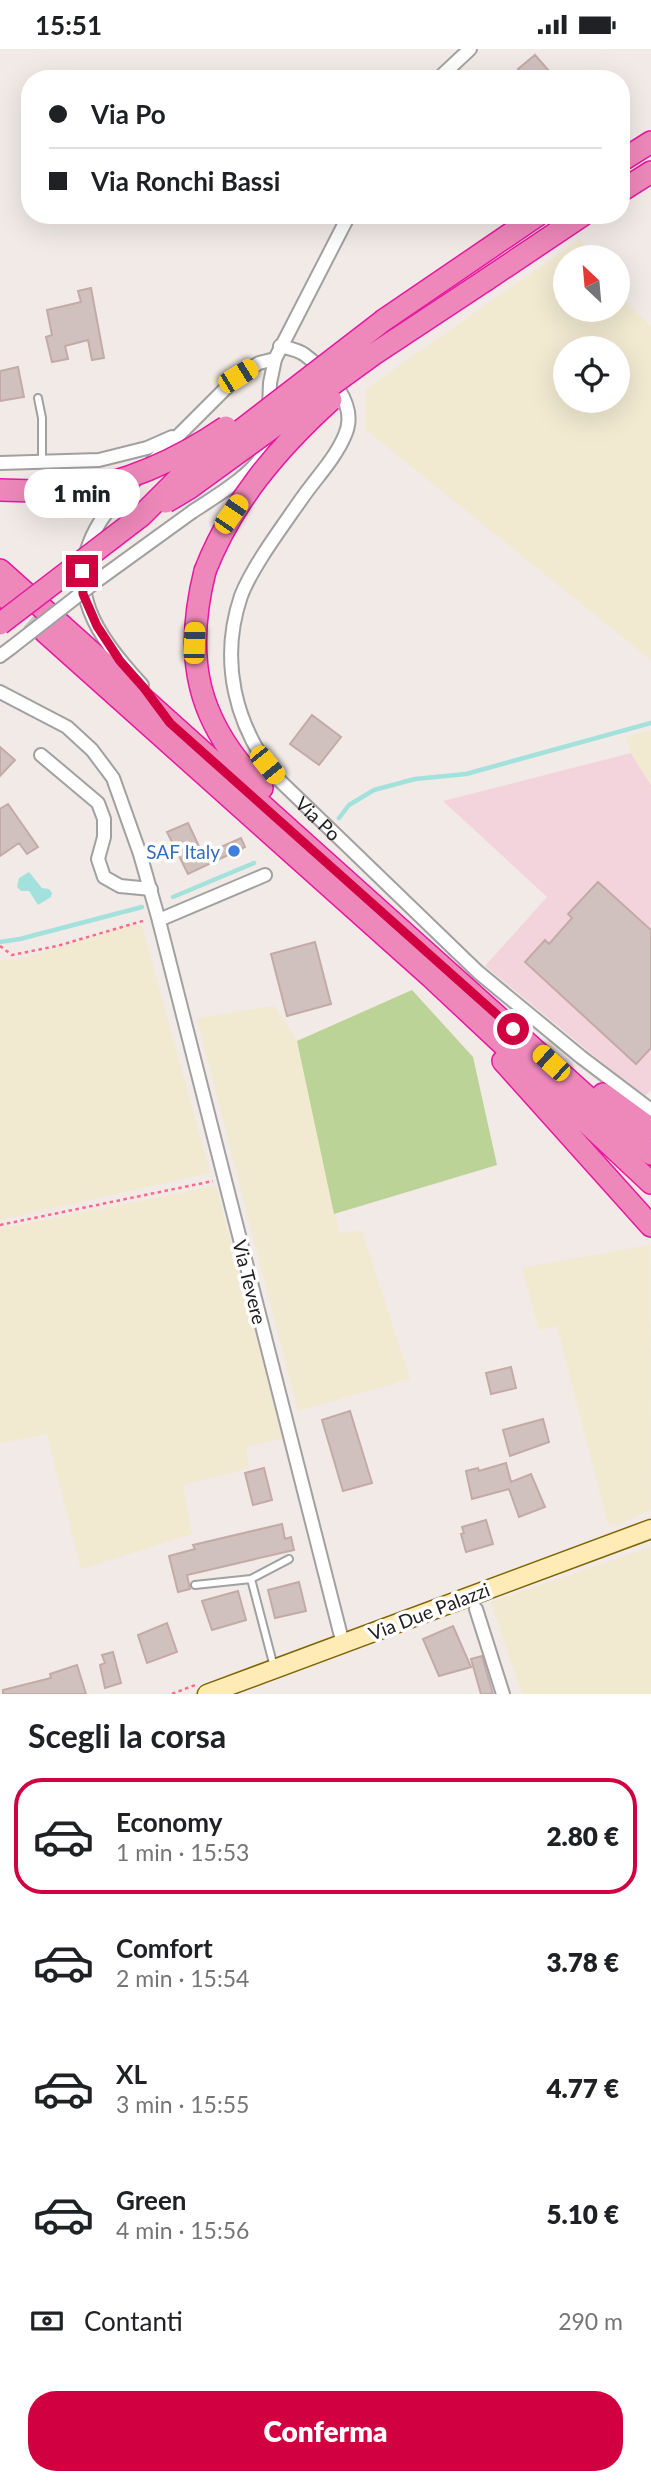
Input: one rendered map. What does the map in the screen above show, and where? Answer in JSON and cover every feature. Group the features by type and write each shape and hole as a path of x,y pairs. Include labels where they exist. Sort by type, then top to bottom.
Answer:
{"highway":[{"path":"630,155 651,142"},
{"path":"630,185 651,172"},
{"path":"0,490 69,492 123,480 176,456 221,431 524,224"},
{"path":"141,516 188,489 374,354 570,224"},
{"path":"374,906 243,770 221,738 205,702 194,656 194,627 205,571 231,514 257,476 293,436 354,380 486,280"},
{"path":"0,624 141,516 179,478 384,320"},
{"name":"Via Po","path":"0,571 495,1012"},
{"path":"45,632 431,977 651,1183"},
{"path":"431,977 651,1226"},
{"path":"495,1012 651,1129"},
{"path":"495,1012 651,1154"}],"street":[{"path":"448,70 470,49"},
{"path":"0,656 97,580 248,470 265,452 270,383 275,359 344,224"},
{"name":"Via Po","path":"280,346 304,354 335,383 349,411 346,432 334,456 269,546 242,595 233,636 232,684 243,723 257,753 293,794 478,972 581,1058 651,1111"},
{"path":"170,723 120,661 97,626 83,594 82,571 100,522 146,468 238,376 259,363 275,359"},
{"path":"0,463 116,458 147,449 182,433"},
{"name":"Via Tevere","path":"0,692 67,727 92,750 113,778 151,889 342,1644"},
{"path":"41,755 98,803 104,819 104,837 98,859 104,877 120,886 151,889"},
{"path":"158,918 265,875"},
{"name":"Via Due Palazzi","path":"207,1694 651,1529"},
{"path":"476,1609 503,1694"}],"lane":[{"path":"38,398 42,418 42,462"},
{"path":"195,1585 251,1579 289,1559"},
{"path":"251,1579 275,1669"}],"path":[{"path":"0,946 12,955 158,918"},
{"path":"0,1225 223,1179"}],"shaded area":[{"path":"580,239 584,245 571,245"},
{"path":"553,258 553,322 630,322 630,306 651,326 651,660 365,429 366,389"},
{"path":"651,731 651,785 631,753 626,737"},
{"path":"631,753 651,785 651,1090 644,1097 485,966 547,897 443,801"},
{"path":"134,924 142,926 210,1173 0,1220 0,960 18,960"},
{"path":"274,1006 297,1041 340,1233 362,1231 410,1379 298,1411 197,1018"},
{"path":"216,1186 283,1438 246,1447 249,1468 183,1485 192,1534 81,1569 47,1434 0,1443 0,1229"},
{"path":"650,1245 651,1510 616,1525 608,1524 557,1326 539,1330 522,1268"},
{"path":"651,1547 651,1694 522,1694 491,1602"}],"green space":[{"path":"412,990 473,1057 497,1165 334,1214 297,1041"}],"water":[{"path":"29,872 42,888 49,889 52,893 51,897 38,905 29,891 21,891 17,887 19,878"}],"building":[{"path":"535,55 548,70 519,70"},
{"path":"91,288 104,358 92,360 88,340 65,346 68,359 52,362 46,337 52,335 47,310 81,302 78,291"},
{"path":"18,367 24,397 0,401 0,371"},
{"path":"312,715 341,737 319,765 290,744"},
{"path":"0,747 15,760 0,776"},
{"path":"8,804 38,847 27,854 19,843 0,856 0,809"},
{"path":"188,823 203,855 241,838 245,847 188,874 167,832"},
{"path":"598,882 651,930 651,1048 636,1064 525,962 545,940 549,944 572,918 568,914"},
{"path":"315,942 331,1004 287,1016 271,954"},
{"path":"511,1367 516,1388 491,1394 486,1373"},
{"path":"350,1411 372,1483 343,1491 322,1420"},
{"path":"543,1419 549,1442 510,1456 503,1430"},
{"path":"506,1463 511,1482 531,1474 545,1507 519,1517 509,1489 472,1499 466,1471 478,1468 479,1471"},
{"path":"264,1468 272,1500 253,1505 245,1473"},
{"path":"486,1520 493,1544 466,1552 462,1527"},
{"path":"282,1524 285,1539 291,1537 294,1550 187,1575 190,1589 178,1592 169,1556 195,1549 193,1545"},
{"path":"299,1582 306,1611 275,1618 268,1590"},
{"path":"238,1591 246,1620 212,1630 202,1601"},
{"path":"167,1623 177,1652 147,1663 138,1635"},
{"path":"453,1626 471,1667 439,1676 423,1639"},
{"path":"113,1652 121,1683 105,1688 100,1665 105,1663 102,1655"},
{"path":"482,1656 493,1694 481,1694 471,1659"},
{"path":"77,1665 86,1694 3,1694 3,1690 51,1678 50,1674"}],"waterway":[{"path":"339,818 349,805 374,790 415,779 466,774 651,723"},
{"path":"173,897 254,863"},
{"path":"0,942 142,907"}],"tunnel":[{"path":"7,599 45,632"}],"place":[{"name":"SAF Italy","path":"234,851"}],"route":[{"path":"82,571 83,594 97,626 120,661 170,723 513,1029"}]}
